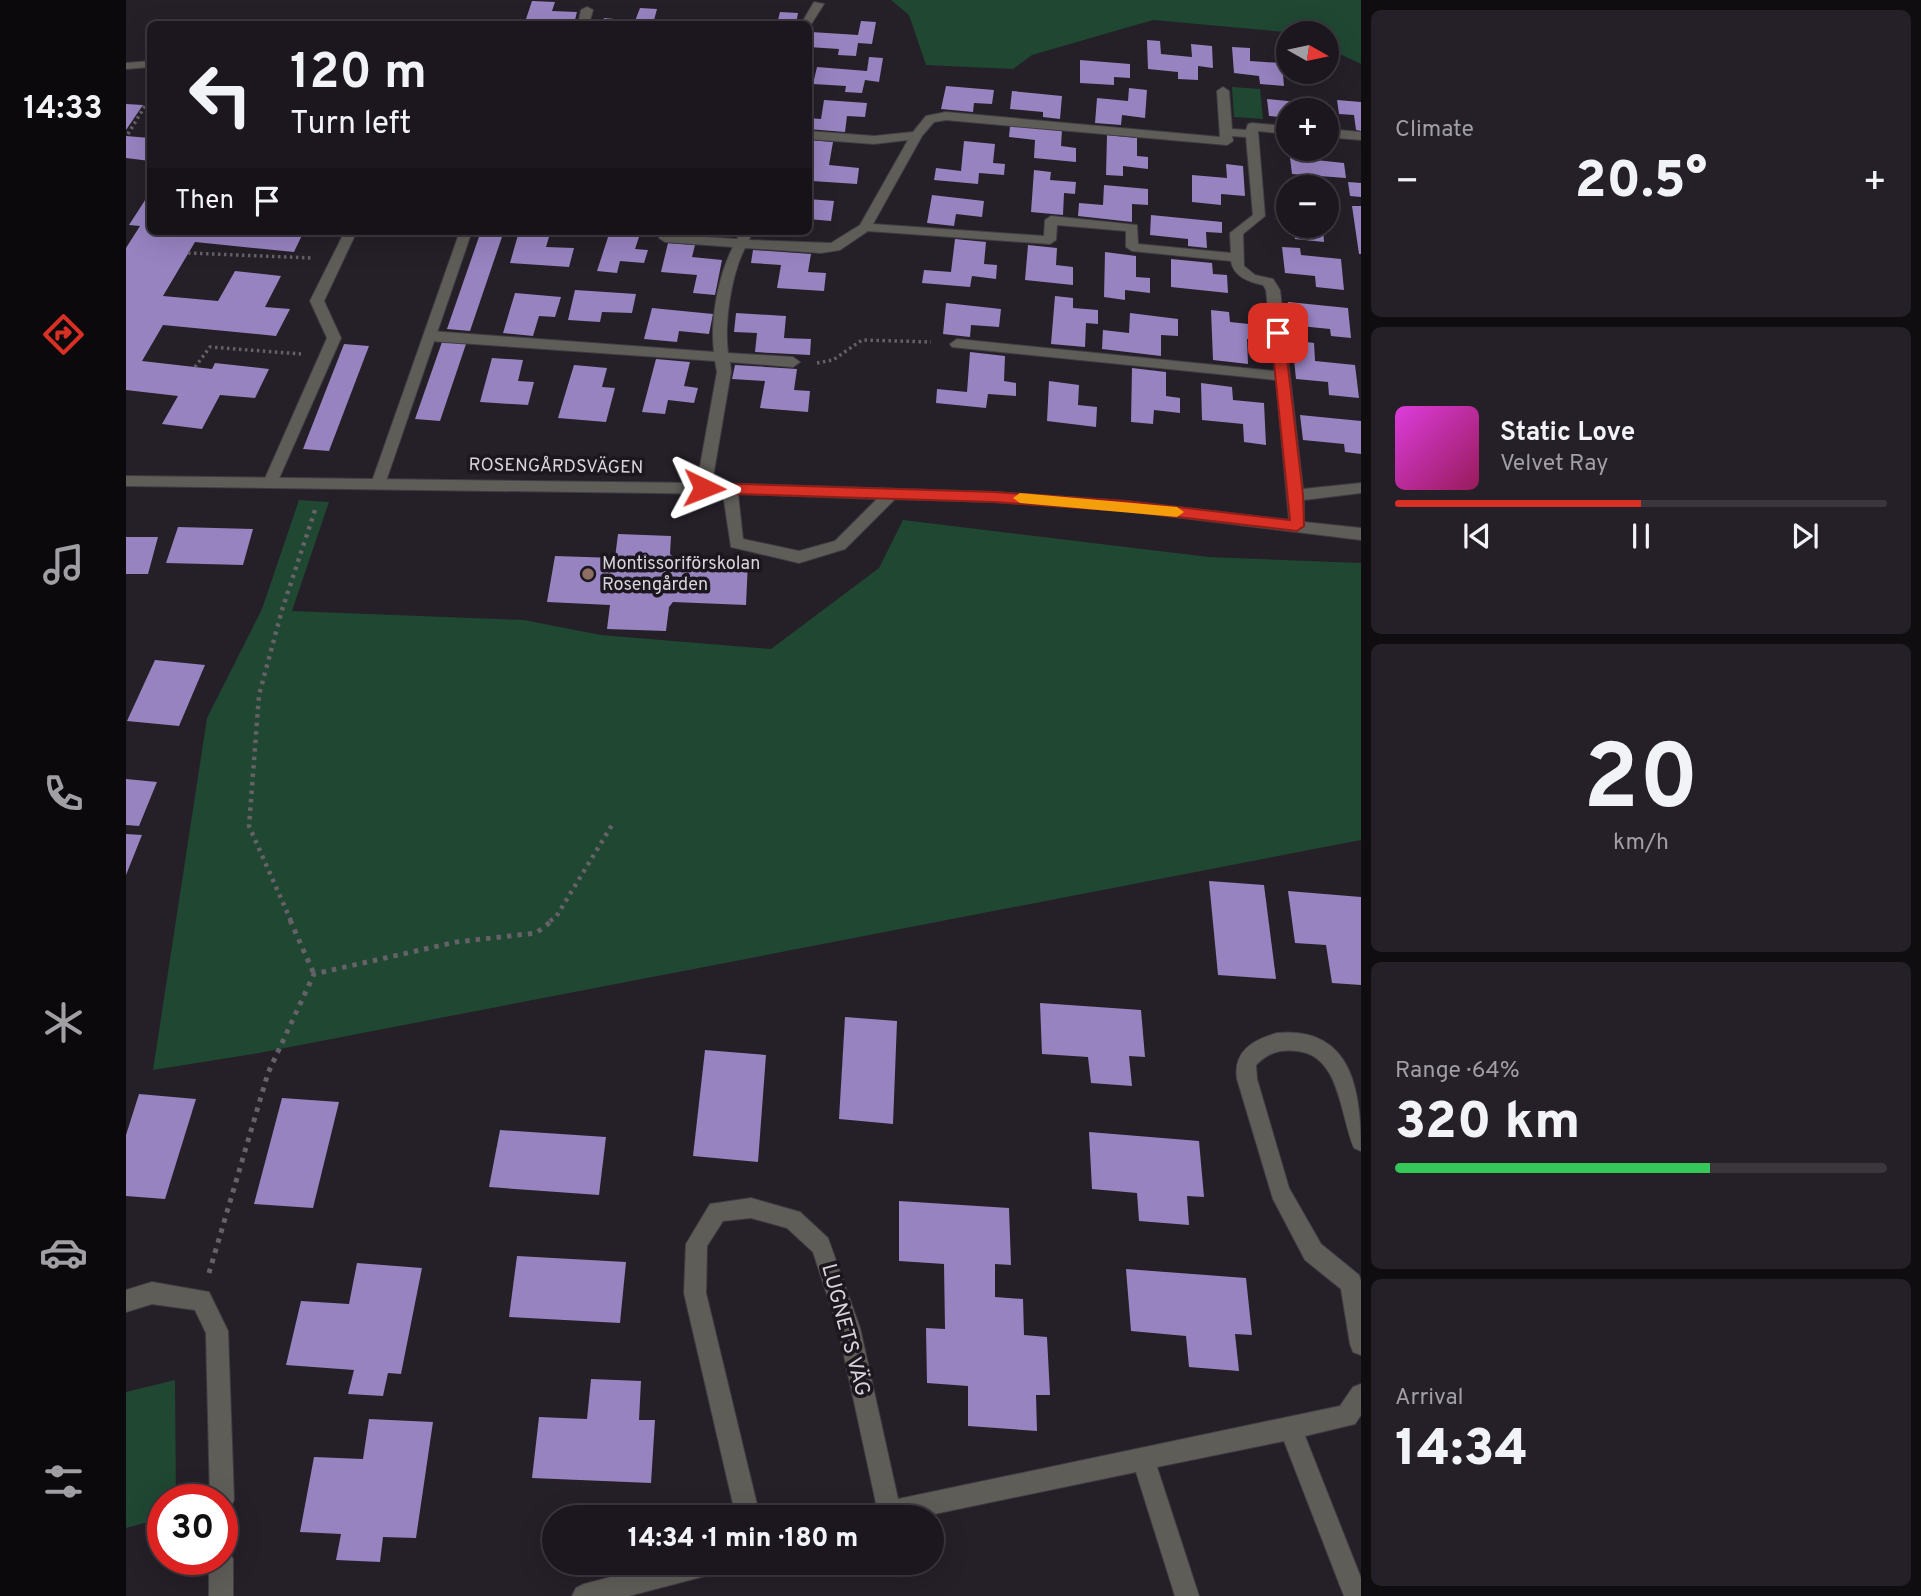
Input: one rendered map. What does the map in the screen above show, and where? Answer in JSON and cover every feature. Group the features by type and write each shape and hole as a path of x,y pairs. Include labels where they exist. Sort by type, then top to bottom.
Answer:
{"street":[{"path":"808,21 818,4"},
{"path":"584,21 587,10"},
{"path":"126,66 147,64"},
{"path":"666,235 665,238 739,244 821,249 835,247 865,227 917,135 930,119 946,116 1227,141 1223,91"},
{"path":"1276,129 1252,127 1259,216 1236,233 1238,267 1243,273 1272,285 1296,495 1297,526"},
{"path":"1226,132 1252,134"},
{"path":"1339,134 1361,136"},
{"path":"812,135 874,140 917,135"},
{"path":"865,227 1050,240 1051,220 1132,228 1132,247 1238,258"},
{"path":"270,483 334,338 317,301 349,235"},
{"path":"378,484 465,235"},
{"path":"704,488 724,372 718,331 733,259 745,235"},
{"path":"430,336 793,362"},
{"path":"957,344 1282,376"},
{"name":"ROSENGÅRDSVÄGEN","path":"126,481 704,488 994,497 1126,506 1361,534"},
{"path":"1296,495 1361,488"},
{"path":"730,489 736,543 799,557 839,545 890,495"},
{"path":"1361,1141 1332,1055 1313,1042 1278,1042 1261,1048 1249,1058 1245,1066 1247,1079 1280,1192 1312,1252 1356,1279 1361,1344"},
{"name":"LUGNETS VÄG","path":"745,1505 695,1293 697,1244 717,1211 751,1208 793,1219 821,1245 849,1328 888,1505"},
{"path":"126,1301 152,1293 201,1300 217,1331 222,1484"},
{"path":"918,1505 1347,1416 1361,1395"},
{"path":"1290,1428 1356,1596"},
{"path":"1143,1458 1187,1596"},
{"path":"221,1575 221,1596"},
{"path":"584,1596 653,1588 682,1575"}],"path":[{"path":"128,134 147,103"},
{"path":"188,253 337,259"},
{"path":"793,362 816,363 833,360 862,340 877,338 957,344"},
{"path":"195,367 210,347 326,356"},
{"path":"201,1300 268,1073 314,974 248,826 259,695 282,610 325,483"},
{"path":"314,974 456,942 536,933 556,917 612,825"}],"green space":[{"path":"891,0 1361,0 1361,64 1339,54 1339,21 1276,21 1276,31 1153,20 1032,55 1013,69 926,65 909,15"},
{"path":"1232,87 1260,89 1263,119 1234,117"},
{"path":"299,500 329,502 292,611 524,620 601,635 771,649 879,568 903,520 1209,557 1361,563 1361,840 259,1053 153,1070 207,718 262,609"},
{"path":"175,1380 176,1484 147,1484 147,1522 126,1528 126,1392"}],"building":[{"path":"532,1 555,2 552,11 577,12 575,21 525,21"},
{"path":"640,8 657,9 654,21 635,21"},
{"path":"780,12 798,13 797,21 778,21"},
{"path":"604,18 635,21 603,21"},
{"path":"861,21 876,22 872,44 858,43 856,56 838,55 839,49 812,47 812,32 858,35"},
{"path":"1147,40 1160,41 1161,54 1192,57 1191,44 1212,46 1213,68 1198,66 1198,80 1178,79 1178,72 1148,69"},
{"path":"1232,47 1250,48 1250,61 1276,63 1276,84 1284,86 1260,84 1259,76 1234,73"},
{"path":"869,57 883,58 879,82 865,80 862,93 845,92 846,86 813,84 817,67 867,71"},
{"path":"1080,60 1130,64 1130,78 1114,77 1114,85 1080,83"},
{"path":"946,86 994,90 992,104 974,103 973,112 941,109"},
{"path":"1129,88 1147,90 1145,118 1122,115 1121,125 1095,123 1097,98 1128,101"},
{"path":"1012,91 1062,96 1060,119 1043,117 1043,112 1010,109"},
{"path":"1267,99 1276,100 1276,117 1269,116"},
{"path":"824,100 867,103 865,117 847,116 845,132 812,129 812,118 821,119"},
{"path":"1339,100 1361,102 1361,131 1356,130 1354,115 1339,114"},
{"path":"126,104 143,105 126,130"},
{"path":"1010,126 1062,130 1061,146 1076,148 1076,162 1034,158 1035,140 1009,137"},
{"path":"1107,135 1137,138 1137,156 1148,157 1148,169 1123,166 1123,176 1106,175"},
{"path":"126,136 147,138 147,161 126,158"},
{"path":"812,140 833,142 829,165 859,168 857,184 812,181"},
{"path":"964,141 995,144 993,163 1005,164 1004,175 979,173 978,184 934,180 936,168 961,171"},
{"path":"1290,161 1325,161 1344,163 1346,178 1339,177 1339,175 1292,174"},
{"path":"1226,164 1243,166 1245,196 1221,194 1221,205 1192,202 1192,175 1227,178"},
{"path":"1034,170 1051,172 1050,180 1076,182 1075,194 1064,193 1063,215 1031,212"},
{"path":"1348,182 1361,183 1361,197 1350,196"},
{"path":"1104,185 1148,189 1148,205 1132,204 1132,222 1078,216 1079,203 1103,205"},
{"path":"932,195 984,201 982,217 956,214 954,226 927,223"},
{"path":"147,197 147,235 302,235 294,252 195,242 163,296 218,301 235,271 281,276 265,307 290,309 276,336 163,325 142,361 212,369 215,363 269,369 255,398 220,395 202,429 162,424 178,396 126,390 126,248 140,226 129,225"},
{"path":"812,199 834,201 831,221 812,219"},
{"path":"1352,206 1361,206 1361,254 1359,254"},
{"path":"1151,215 1222,222 1222,233 1206,232 1207,248 1188,246 1188,239 1150,235"},
{"path":"480,235 503,235 470,331 447,329"},
{"path":"518,235 549,237 546,247 574,248 569,267 510,263"},
{"path":"609,235 640,235 635,249 648,250 644,263 620,261 617,273 597,271"},
{"path":"1324,238 1324,242 1295,239"},
{"path":"955,239 986,242 984,264 997,265 996,279 972,276 970,287 922,283 924,270 951,272"},
{"path":"668,243 695,245 692,257 722,260 715,295 693,293 697,275 661,272"},
{"path":"1028,245 1057,248 1056,265 1073,267 1073,285 1025,280"},
{"path":"1282,247 1300,248 1301,255 1341,259 1344,290 1316,287 1315,276 1285,273"},
{"path":"753,250 811,254 808,272 826,273 824,291 777,288 781,265 751,263"},
{"path":"1105,252 1136,256 1136,277 1150,278 1150,293 1125,290 1125,300 1104,297"},
{"path":"1171,259 1212,263 1213,274 1227,275 1228,293 1171,287"},
{"path":"575,290 636,294 632,313 602,312 600,322 568,320"},
{"path":"515,293 561,297 555,317 539,316 533,336 503,333"},
{"path":"1055,296 1073,298 1073,308 1098,310 1098,324 1086,323 1085,347 1051,344"},
{"path":"1288,302 1348,308 1351,338 1331,336 1330,329 1290,325"},
{"path":"946,303 1001,309 999,327 971,325 970,337 943,334"},
{"path":"652,308 713,314 709,334 679,331 677,342 644,339"},
{"path":"1211,310 1229,312 1230,322 1258,325 1259,340 1247,339 1248,364 1213,360"},
{"path":"736,313 786,316 784,338 811,339 810,355 755,352 757,333 734,332"},
{"path":"1130,313 1178,319 1178,336 1161,335 1161,356 1102,349 1103,330 1129,333"},
{"path":"1292,340 1314,343 1315,361 1355,365 1359,398 1329,395 1328,382 1296,379"},
{"path":"442,342 466,344 440,421 415,419"},
{"path":"344,344 369,346 329,451 303,449"},
{"path":"970,352 1005,356 1004,381 1016,383 1016,396 988,394 986,408 936,403 937,389 967,392"},
{"path":"492,358 523,360 518,381 534,382 528,405 480,402"},
{"path":"656,359 690,362 684,386 698,388 694,403 668,400 665,414 642,412"},
{"path":"574,365 607,368 602,387 615,388 606,422 558,418"},
{"path":"735,365 797,369 794,390 810,391 808,412 760,408 765,381 732,379"},
{"path":"1132,368 1166,372 1166,396 1180,398 1180,413 1154,410 1153,424 1131,422"},
{"path":"1049,381 1079,385 1078,405 1097,407 1096,427 1047,421"},
{"path":"1201,383 1232,387 1233,400 1264,403 1266,445 1244,442 1243,424 1202,420"},
{"path":"1300,415 1361,421 1361,454 1345,452 1344,444 1303,440"},
{"path":"178,527 253,529 243,565 166,563"},
{"path":"618,534 671,536 670,554 674,558 748,561 746,605 673,602 669,607 666,631 607,629 610,605 547,602 555,556 615,558"},
{"path":"126,537 158,537 148,574 126,574"},
{"path":"155,660 205,665 179,726 127,721"},
{"path":"126,779 157,782 139,826 126,825"},
{"path":"126,834 142,835 126,875"},
{"path":"1209,881 1264,885 1276,979 1218,975"},
{"path":"1288,891 1361,897 1361,985 1332,983 1326,945 1295,943"},
{"path":"1040,1003 1141,1010 1145,1057 1129,1056 1132,1086 1091,1083 1088,1057 1042,1054"},
{"path":"845,1017 897,1021 893,1124 839,1119"},
{"path":"705,1050 766,1055 758,1162 693,1156"},
{"path":"139,1094 196,1099 165,1199 126,1196 126,1135"},
{"path":"282,1098 339,1102 313,1208 254,1204"},
{"path":"500,1130 606,1137 599,1195 489,1187"},
{"path":"1089,1132 1199,1141 1204,1197 1187,1196 1189,1225 1139,1221 1137,1193 1092,1189"},
{"path":"899,1201 1009,1208 1011,1265 995,1264 995,1297 1023,1299 1024,1335 1047,1337 1050,1395 1036,1395 1037,1431 968,1426 968,1386 927,1383 926,1328 945,1329 944,1264 899,1261"},
{"path":"517,1256 626,1262 620,1323 509,1317"},
{"path":"357,1263 422,1268 401,1374 388,1373 383,1396 348,1394 354,1370 286,1365 301,1301 349,1304"},
{"path":"1126,1269 1246,1278 1252,1335 1235,1334 1239,1371 1189,1367 1186,1336 1131,1331"},
{"path":"591,1379 641,1381 639,1420 655,1420 651,1483 532,1478 539,1417 587,1419"},
{"path":"369,1419 433,1422 416,1538 383,1537 380,1562 336,1560 341,1534 300,1532 314,1457 363,1459"}],"slow traffic":[{"path":"1020,498 1177,512"}],"place":[{"name":"Montissoriförskolan Rosengården","path":"588,574"}],"route":[{"path":"704,488 994,497 1126,506 1297,526 1278,333"}]}
